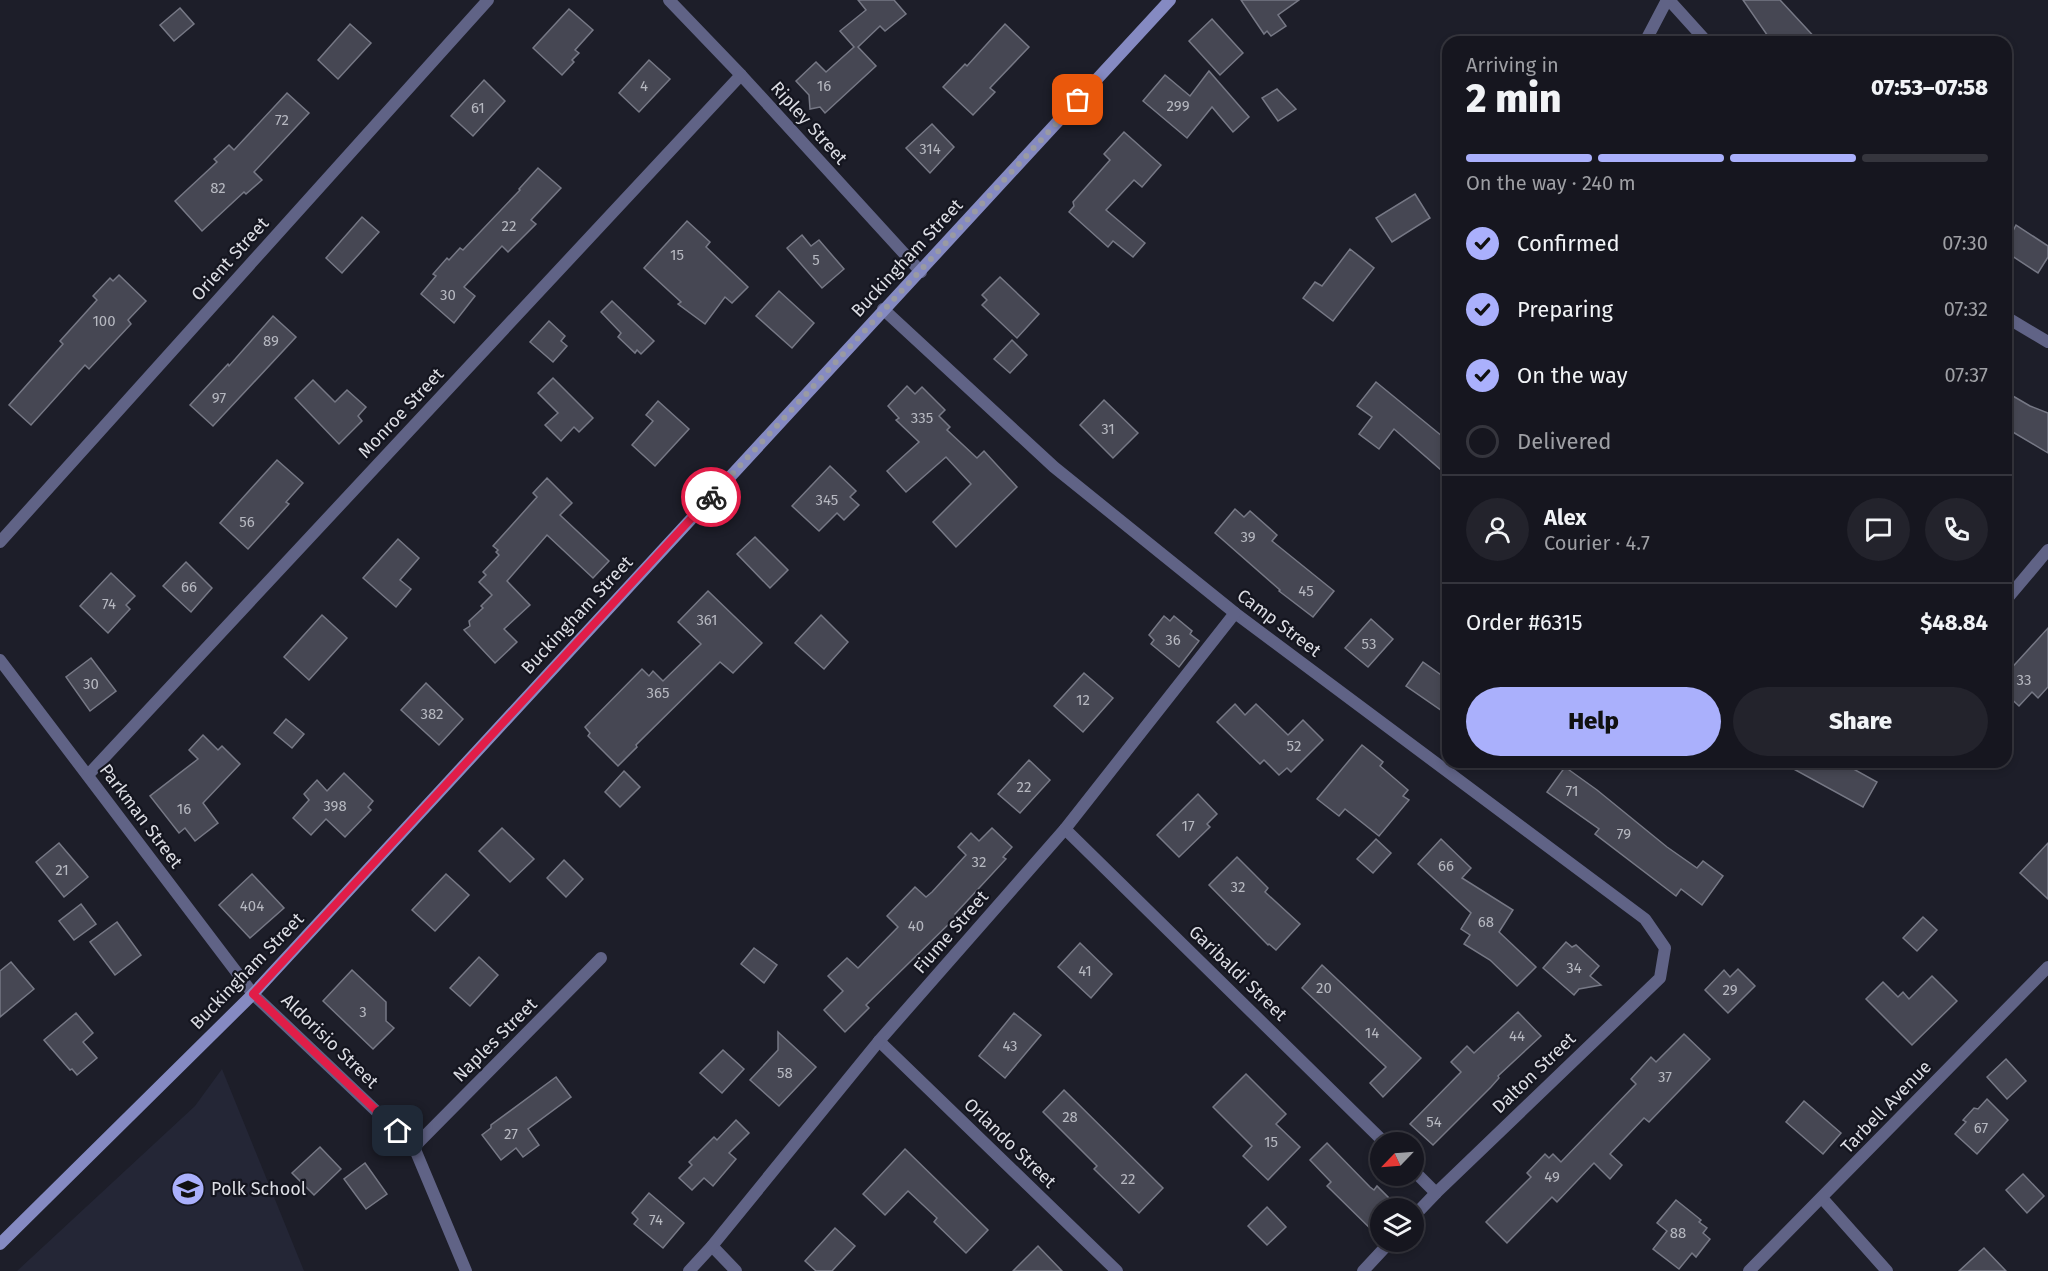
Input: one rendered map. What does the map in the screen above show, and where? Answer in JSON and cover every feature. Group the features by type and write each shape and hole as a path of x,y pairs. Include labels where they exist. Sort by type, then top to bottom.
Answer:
{"main road":[{"name":"Buckingham Street","path":"0,1244 253,994 1170,0"}],"street":[{"name":"Orient Street","path":"0,542 488,0"},
{"name":"Ripley Street","path":"669,0 741,75 921,272"},
{"path":"1648,36 1668,0 1701,36"},
{"name":"Monroe Street","path":"88,775 741,75"},
{"name":"Camp Street","path":"883,309 1054,467 1235,613 1442,767"},
{"path":"2012,321 2048,342"},
{"path":"2012,593 2048,550"},
{"name":"Fiume Street","path":"689,1271 712,1246 879,1041 1065,829 1235,613"},
{"name":"Parkman Street","path":"0,660 253,994"},
{"name":"Camp Street","path":"1443,768 1645,919 1665,948"},
{"name":"Garibaldi Street","path":"1065,829 1374,1132"},
{"name":"Dalton Street","path":"1424,1205 1660,978 1665,948"},
{"name":"Naples Street","path":"414,1147 601,958"},
{"name":"Tarbell Avenue","path":"1749,1271 2048,967"},
{"name":"Aldorisio Street","path":"253,994 414,1147 466,1271"},
{"name":"Orlando Street","path":"879,1041 1117,1271"},
{"path":"1424,1181 1436,1192"},
{"path":"1822,1198 1887,1271"},
{"path":"712,1246 736,1271"},
{"path":"1363,1271 1381,1252"}],"shaded area":[{"name":"Polk School","path":"222,1069 304,1271 17,1271 195,1106"}],"building":[{"path":"858,0 894,0 906,14 885,31 880,26 858,47 876,66 825,113 820,107 810,109 809,95 796,81 816,62 826,72 854,47 840,31 866,10"},
{"path":"1241,0 1299,0 1278,15 1286,26 1271,36 1267,31 1264,34"},
{"path":"1743,0 1780,0 1813,36 1768,36"},
{"path":"180,8 194,24 174,41 160,25"},
{"path":"569,9 593,30 575,50 579,53 562,75 533,48"},
{"path":"1212,19 1243,53 1220,75 1189,41"},
{"path":"350,24 371,43 338,79 318,60"},
{"path":"1005,24 1029,47 990,88 995,92 973,115 943,87 965,64 967,66"},
{"path":"649,60 670,79 639,112 619,93"},
{"path":"1209,71 1249,117 1233,132 1212,107 1187,138 1143,101 1165,75 1190,96"},
{"path":"484,80 505,101 473,136 451,116"},
{"path":"1277,89 1296,109 1278,121 1262,98"},
{"path":"287,93 309,113 254,172 262,180 246,194 244,192 202,231 175,201 217,162 214,159 229,145 234,150"},
{"path":"932,124 954,147 930,173 906,148"},
{"path":"1124,132 1161,165 1142,187 1134,180 1106,210 1145,243 1133,257 1113,241 1108,247 1069,212 1074,206 1073,202 1110,160 1104,154"},
{"path":"538,168 561,188 531,220 536,224 508,252 502,246 464,287 475,296 454,323 421,294 436,276 433,274 447,258 449,260 460,248 463,250"},
{"path":"1415,194 1430,218 1392,242 1376,218"},
{"path":"362,217 379,232 342,273 326,258"},
{"path":"687,221 710,242 706,247 748,287 732,303 725,297 705,324 678,304 681,302 644,268"},
{"path":"2016,225 2048,246 2048,257 2038,273 2012,256 2012,227 2014,229"},
{"path":"802,235 811,246 819,240 844,269 822,288 787,248"},
{"path":"1350,249 1374,268 1333,321 1303,298 1315,282 1322,286"},
{"path":"119,275 146,301 128,320 131,324 89,369 85,365 31,425 9,405 63,344 60,341 97,300 93,296 110,278 113,281"},
{"path":"1000,277 1039,314 1017,338 982,305 987,300 982,295"},
{"path":"779,291 814,323 792,348 756,316"},
{"path":"612,301 654,341 641,354 637,350 635,353 618,337 621,333 601,312"},
{"path":"273,316 296,337 213,426 190,405 228,364 229,366"},
{"path":"549,321 565,336 561,341 567,346 553,362 530,342"},
{"path":"1012,340 1027,355 1010,373 994,359"},
{"path":"553,378 593,418 579,432 574,427 561,441 545,425 558,413 538,393"},
{"path":"313,380 335,402 347,390 366,407 358,416 362,421 339,444 295,398"},
{"path":"1376,382 1442,436 1442,471 1394,429 1379,449 1359,434 1372,417 1357,406"},
{"path":"907,386 915,394 922,387 945,410 939,416 950,427 947,430 977,458 984,451 1017,487 956,547 933,522 971,484 946,457 906,492 887,471 919,442 896,420 899,418 888,406"},
{"path":"2012,396 2048,413 2048,453 2012,432"},
{"path":"1104,400 1138,433 1113,458 1080,425"},
{"path":"658,401 689,429 655,466 632,445 653,421 646,415"},
{"path":"277,460 303,483 286,502 289,504 248,549 220,523"},
{"path":"830,466 856,491 850,497 859,505 844,520 837,513 819,531 792,506"},
{"path":"547,478 572,503 560,515 609,561 593,578 547,535 507,581 530,605 504,629 517,642 495,663 464,630 470,626 469,621 483,608 481,606 492,595 479,582 486,575 483,572 499,555 496,552 498,550 493,546 537,497 533,493"},
{"path":"1235,509 1244,517 1250,511 1277,535 1272,541 1334,591 1313,617 1279,591 1215,533"},
{"path":"755,537 788,570 770,588 737,554"},
{"path":"398,539 419,558 400,580 411,589 396,607 363,578"},
{"path":"186,562 212,588 191,612 163,586"},
{"path":"111,573 135,596 126,605 130,609 108,633 80,606"},
{"path":"708,591 762,643 733,673 720,662 636,745 637,747 618,766 588,736 590,733 585,727 642,669 649,676 653,671 663,681 701,644 678,622"},
{"path":"322,615 347,638 309,680 284,657"},
{"path":"821,615 848,642 824,669 795,643"},
{"path":"1164,616 1170,621 1174,616 1192,631 1190,634 1199,641 1179,667 1151,644 1154,640 1149,635"},
{"path":"1371,619 1393,639 1368,667 1345,648"},
{"path":"2048,628 2048,687 2038,698 2032,692 2019,706 2012,700 2012,667"},
{"path":"91,658 116,691 90,711 66,677"},
{"path":"1423,662 1442,676 1442,711 1406,686"},
{"path":"1084,673 1113,698 1083,732 1054,706"},
{"path":"426,683 463,719 439,745 401,710"},
{"path":"1235,704 1245,715 1256,704 1288,735 1303,720 1323,740 1291,772 1287,768 1279,775 1264,760 1260,764 1217,722"},
{"path":"286,719 304,734 292,748 274,733"},
{"path":"203,735 218,750 222,746 240,764 203,803 218,823 195,841 185,828 179,833 150,796 198,759 189,750"},
{"path":"1362,745 1383,762 1380,766 1408,790 1403,796 1409,800 1379,836 1345,809 1339,816 1317,799"},
{"path":"1029,760 1050,780 1020,813 998,794"},
{"path":"1566,768 1697,868 1703,861 1723,876 1702,905 1681,889 1676,896 1595,834 1599,829 1547,792"},
{"path":"1792,768 1852,768 1877,782 1863,807"},
{"path":"624,771 640,787 620,807 605,792"},
{"path":"344,773 373,801 368,807 371,810 345,837 326,819 311,835 293,818 309,800 304,794 317,780 327,791"},
{"path":"1198,794 1217,814 1207,824 1210,827 1179,857 1157,835"},
{"path":"502,828 534,859 510,882 479,851"},
{"path":"992,828 1012,847 1003,857 1006,859 955,914 957,916 866,1005 869,1008 845,1032 824,1010 843,991 828,976 847,958 858,968 898,927 887,916 915,887 926,897 932,892 966,855 958,847 971,833 979,841"},
{"path":"1376,839 1391,853 1373,873 1357,859"},
{"path":"1441,839 1471,868 1462,878 1513,910 1499,932 1536,967 1517,986 1490,960 1464,944 1470,935 1461,929 1471,913 1418,864"},
{"path":"59,843 88,877 64,897 36,862"},
{"path":"2048,843 2048,899 2020,873"},
{"path":"1237,857 1268,888 1265,892 1300,924 1276,950 1268,945 1209,885"},
{"path":"564,860 583,879 566,897 547,878"},
{"path":"252,874 284,908 250,938 219,905"},
{"path":"446,874 469,895 435,931 412,910"},
{"path":"81,904 96,924 74,940 59,921"},
{"path":"1923,917 1937,930 1917,951 1903,938"},
{"path":"117,922 141,955 115,975 90,942"},
{"path":"1566,942 1572,947 1576,945 1599,966 1590,976 1601,985 1579,989 1574,995 1543,968"},
{"path":"1080,943 1112,974 1091,998 1058,967"},
{"path":"754,948 777,965 764,983 741,964"},
{"path":"479,957 498,975 470,1006 450,988"},
{"path":"11,962 34,989 0,1017 0,971"},
{"path":"1322,965 1421,1058 1383,1097 1370,1083 1386,1067 1302,988"},
{"path":"1738,969 1755,986 1728,1013 1705,990 1724,970 1730,977"},
{"path":"352,970 386,1002 386,1021 394,1028 373,1049 323,1001"},
{"path":"1932,976 1957,1001 1912,1045 1866,999 1883,982 1898,997 1903,992 1909,999"},
{"path":"1518,1012 1541,1036 1498,1076 1499,1078 1491,1087 1433,1145 1424,1137 1424,1132 1419,1132 1410,1124 1461,1072 1451,1062 1467,1046 1474,1053"},
{"path":"76,1013 93,1033 83,1042 97,1058 77,1075 44,1040"},
{"path":"1014,1013 1041,1035 1005,1078 979,1056"},
{"path":"778,1032 816,1067 779,1106 750,1080 778,1050"},
{"path":"1684,1034 1710,1059 1649,1122 1644,1118 1610,1154 1622,1165 1610,1179 1594,1163 1557,1202 1552,1197 1507,1243 1486,1222 1531,1177 1527,1173 1545,1154 1549,1158 1553,1154 1561,1162 1636,1084 1631,1079 1651,1057 1656,1062"},
{"path":"723,1050 744,1069 722,1093 700,1073"},
{"path":"2006,1059 2026,1081 2007,1099 1987,1077"},
{"path":"1246,1074 1286,1114 1276,1124 1300,1147 1268,1180 1243,1156 1252,1146 1213,1107"},
{"path":"556,1077 571,1097 528,1129 539,1145 523,1157 516,1148 501,1160 482,1135 491,1128 491,1125"},
{"path":"1064,1090 1163,1188 1139,1213 1094,1169 1097,1166 1043,1112"},
{"path":"1987,1099 2008,1120 1977,1154 1955,1134 1966,1122 1963,1120"},
{"path":"1804,1101 1841,1133 1823,1154 1786,1122"},
{"path":"736,1120 749,1133 729,1153 736,1159 713,1186 704,1178 692,1190 679,1178 692,1165 689,1162 714,1137 717,1140"},
{"path":"1327,1143 1370,1187 1374,1190 1377,1186 1389,1198 1370,1198 1370,1228 1327,1186 1331,1182 1310,1160"},
{"path":"320,1147 341,1169 314,1195 292,1173"},
{"path":"905,1149 988,1230 966,1253 934,1222 937,1218 908,1191 885,1215 863,1194"},
{"path":"365,1163 387,1194 366,1209 344,1179"},
{"path":"2023,1174 2044,1196 2027,1213 2006,1190"},
{"path":"649,1193 684,1223 663,1248 634,1224 638,1219 632,1213"},
{"path":"1676,1200 1701,1220 1699,1222 1707,1228 1703,1233 1710,1239 1696,1257 1692,1253 1679,1269 1653,1249 1667,1231 1657,1223"},
{"path":"1267,1207 1286,1227 1267,1245 1248,1226"},
{"path":"835,1228 855,1246 832,1271 816,1271 805,1261"},
{"path":"1038,1246 1062,1271 1013,1271"},
{"path":"1984,1248 2006,1271 1959,1271"}],"way so far":[{"path":"711,497 1078,100"}],"place":[{"name":"Polk School","path":"188,1189"}],"route":[{"path":"398,1131 253,994 711,497"}]}
